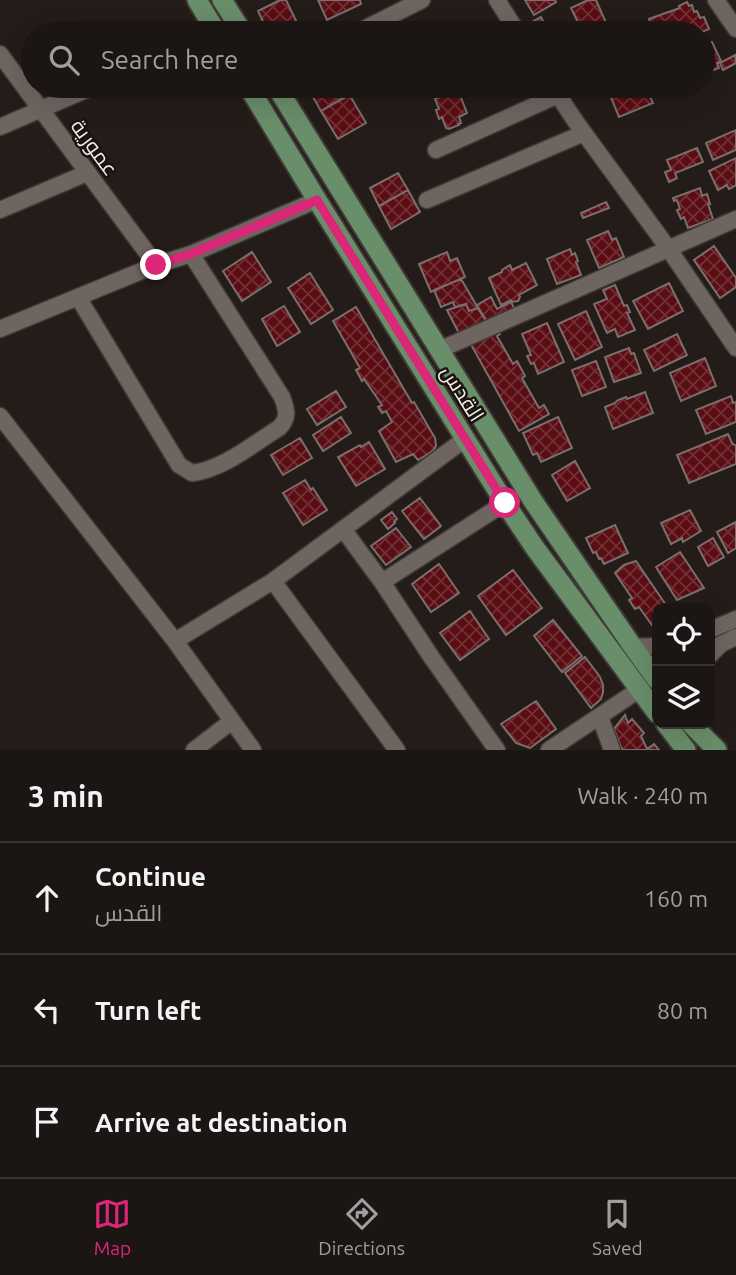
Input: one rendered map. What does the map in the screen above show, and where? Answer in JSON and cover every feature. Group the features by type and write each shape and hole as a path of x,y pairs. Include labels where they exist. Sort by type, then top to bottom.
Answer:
{"main road":[{"path":"197,0 208,21"},
{"path":"222,0 235,21"},
{"name":"القدس","path":"255,98 535,548 649,684"},
{"name":"القدس","path":"283,98 533,501 633,647 649,684"},
{"path":"670,729 686,750"},
{"path":"696,729 717,750"}],"street":[{"path":"380,21 422,0"},
{"path":"497,0 510,21"},
{"path":"716,0 734,23"},
{"name":"عمورية","path":"0,54 21,83"},
{"name":"عمورية","path":"32,98 156,265"},
{"path":"0,127 68,98"},
{"path":"436,150 539,98"},
{"path":"560,98 736,348"},
{"path":"427,200 584,134"},
{"path":"0,210 87,173"},
{"path":"0,329 156,265 191,254 317,200"},
{"path":"439,350 736,219"},
{"path":"78,297 179,465 192,473 205,472 279,428 285,422 286,409 282,397 191,254"},
{"path":"0,416 175,641 253,750"},
{"path":"175,641 273,581 465,439"},
{"path":"382,582 505,503"},
{"path":"343,529 497,750"},
{"path":"273,581 397,750"},
{"path":"715,628 736,619"},
{"path":"715,650 720,644 736,637"},
{"path":"633,647 652,646"},
{"path":"549,750 649,684"},
{"path":"600,717 612,750"},
{"path":"194,750 232,722"}],"building":[{"path":"280,0 286,0 296,21 263,21 258,11"},
{"path":"318,0 360,0 361,4 327,20"},
{"path":"525,0 555,0 556,2 534,15"},
{"path":"588,0 596,0 605,21 577,21 571,8"},
{"path":"687,2 706,21 650,21 680,8 679,6"},
{"path":"715,48 721,61 717,63 719,68 715,70"},
{"path":"735,55 736,63 723,70 720,63"},
{"path":"314,98 344,98 321,111"},
{"path":"342,98 351,98 366,123 338,139 321,111"},
{"path":"461,98 467,113 459,117 459,125 446,128 442,117 439,119 435,99"},
{"path":"611,98 651,98 653,103 619,117"},
{"path":"736,130 736,150 713,160 706,143"},
{"path":"697,148 703,162 675,173 677,178 669,182 665,172 671,170 667,160"},
{"path":"736,158 736,185 729,189 727,185 718,190 709,171"},
{"path":"398,173 408,190 379,206 370,188"},
{"path":"700,188 702,196 707,194 713,219 688,228 684,217 681,219 677,210 680,209 677,200 674,201 673,198"},
{"path":"408,190 420,212 391,229 379,206"},
{"path":"606,202 609,208 583,218 581,213"},
{"path":"608,231 612,240 616,238 624,257 599,268 587,240"},
{"path":"714,246 736,278 736,287 720,298 694,260"},
{"path":"570,249 572,255 575,253 581,275 557,284 547,259"},
{"path":"252,252 271,282 242,301 223,271"},
{"path":"447,252 450,261 457,258 465,277 431,292 419,264"},
{"path":"526,263 537,285 519,295 518,301 511,300 501,305 489,278 510,265 512,270"},
{"path":"310,273 333,310 311,324 288,288"},
{"path":"461,279 478,308 469,311 466,304 455,307 453,302 441,307 434,290"},
{"path":"669,283 683,311 648,329 633,301"},
{"path":"615,285 624,306 627,305 630,312 627,313 635,330 618,337 615,329 607,333 594,304 607,299 603,290"},
{"path":"491,297 497,309 511,302 516,312 489,326 477,305"},
{"path":"466,304 469,311 478,308 489,326 460,335 447,310"},
{"path":"284,306 300,332 277,346 262,319"},
{"path":"356,307 435,438 436,446 433,451 418,460 413,454 396,462 379,431 392,422 386,411 382,413 378,407 382,405 364,379 362,381 356,370 360,368 333,321"},
{"path":"586,311 602,347 575,360 558,324"},
{"path":"547,323 564,362 538,374 534,363 531,364 527,356 531,355 522,334"},
{"path":"496,326 500,334 497,336 513,364 517,361 525,376 522,378 539,408 544,405 549,414 519,431 469,341"},
{"path":"677,334 687,355 654,371 644,350"},
{"path":"629,348 631,354 634,353 641,373 614,382 605,357"},
{"path":"705,358 716,386 681,401 670,373"},
{"path":"596,361 606,387 582,396 572,370"},
{"path":"336,391 346,407 317,425 307,409"},
{"path":"645,392 653,413 613,429 605,407"},
{"path":"731,396 733,403 736,402 736,422 706,434 696,410"},
{"path":"341,417 351,433 323,451 313,435"},
{"path":"558,417 572,448 541,462 537,453 533,455 523,433"},
{"path":"728,434 736,446 736,464 689,483 677,455"},
{"path":"300,438 312,458 283,475 271,455"},
{"path":"369,442 385,469 356,486 338,457"},
{"path":"575,461 590,488 567,501 552,475"},
{"path":"305,480 327,510 303,525 283,493"},
{"path":"420,498 441,526 424,539 402,511"},
{"path":"690,510 701,531 683,542 682,538 671,544 661,523"},
{"path":"392,512 397,519 388,529 381,520"},
{"path":"736,522 736,548 728,553 717,532"},
{"path":"615,525 628,553 604,564 596,552 593,553 586,538"},
{"path":"396,528 411,547 386,565 371,546"},
{"path":"713,538 724,557 708,566 698,547"},
{"path":"680,552 704,588 677,600 656,567"},
{"path":"636,561 665,603 652,603 652,625 639,607 635,609 629,600 632,598 615,573 624,565"},
{"path":"439,564 459,593 431,612 412,584"},
{"path":"513,570 542,608 506,635 478,596"},
{"path":"470,611 489,639 460,660 440,633"},
{"path":"553,620 582,656 562,672 534,636"},
{"path":"585,657 603,685 601,699 591,708 565,673"},
{"path":"536,701 556,729 530,748 516,743 501,724"},
{"path":"625,715 628,723 632,719 644,733 641,736 647,749 654,744 659,750 622,750 614,729"}],"route":[{"path":"156,265 191,254 317,200 505,503"}]}
